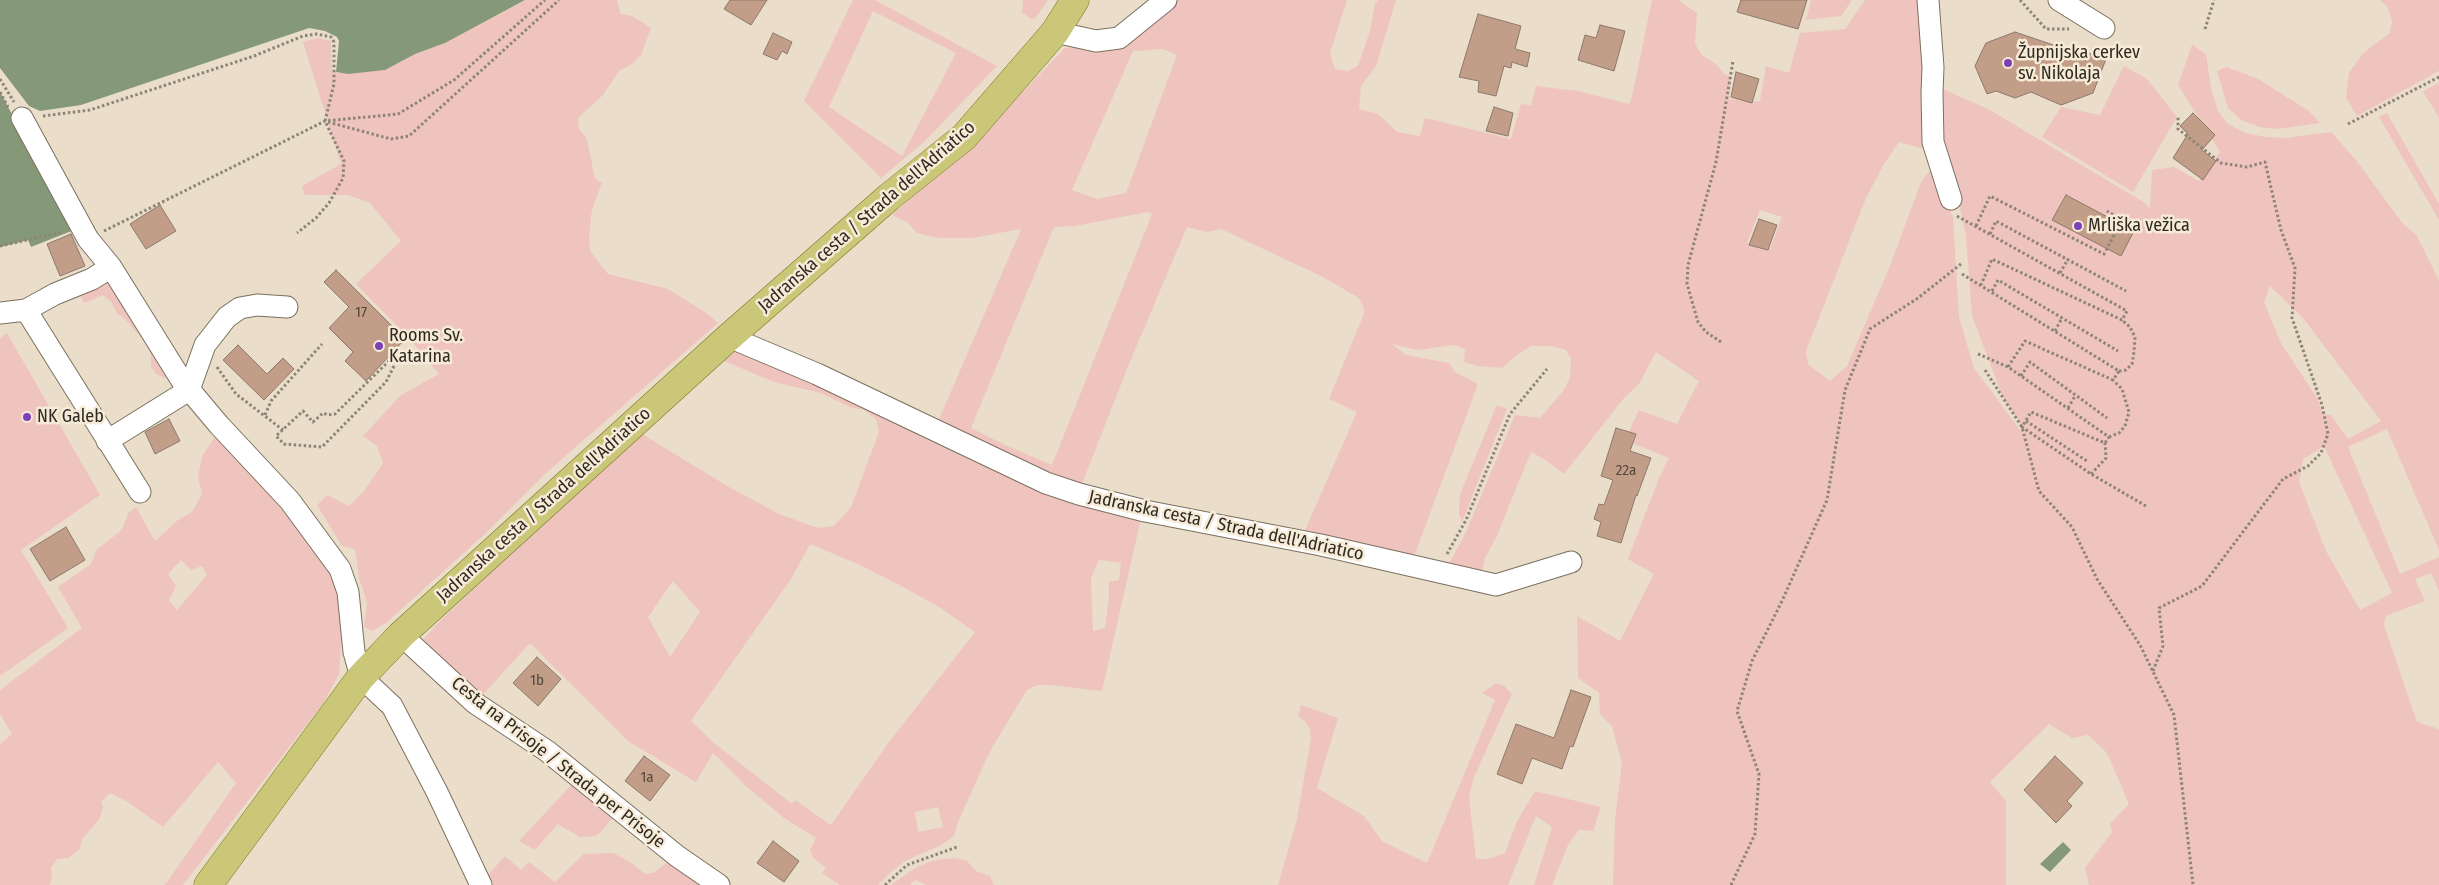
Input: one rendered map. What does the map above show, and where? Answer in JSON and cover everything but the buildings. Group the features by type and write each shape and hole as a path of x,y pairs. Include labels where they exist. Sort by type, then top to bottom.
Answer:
{"main road":[{"name":"Jadranska cesta / Strada dell'Adriatico","path":"208,885 361,677 401,636 729,337 889,198 964,138 1055,32 1075,0"}],"street":[{"path":"1055,32 1096,42 1119,38 1166,0"},
{"path":"1928,0 1934,67 1932,93 1933,142 1954,208"},
{"path":"2059,0 2104,28"},
{"path":"22,118 88,239 111,267 168,361 189,390 290,501 340,569 348,592 354,652 361,677 392,706 438,792 481,885"},
{"path":"0,313 26,310 55,294 92,279 111,267"},
{"path":"106,441 189,390 205,345 227,317 240,308 257,305 287,307"},
{"path":"26,310 106,441 140,492"},
{"name":"Jadranska cesta / Strada dell'Adriatico","path":"729,337 817,374 1046,482 1079,494 1145,511 1321,545 1496,585 1571,562"},
{"name":"Cesta na Prisoje / Strada per Prisoje","path":"401,636 475,703 547,751 677,856 719,885"}],"path":[{"path":"88,239 325,121 398,114 454,80 545,0"},
{"path":"325,121 391,140 409,136 559,0"},
{"path":"2020,0 2046,29 2076,28"},
{"path":"2204,30 2214,0"},
{"path":"0,79 6,86 22,118 90,110 254,56 289,40 317,34 331,38 334,42 334,84 325,121 344,161 343,178 329,203 316,218 298,232"},
{"path":"1721,342 1706,332 1698,322 1687,284 1688,265 1716,162 1733,61"},
{"path":"2348,124 2439,77"},
{"path":"2153,671 2163,646 2159,608 2202,586 2283,479 2308,466 2321,453 2328,434 2322,405 2292,318 2295,268 2281,230 2265,162 2248,167 2221,163 2178,129 2178,116"},
{"path":"1976,226 1990,196 2104,254 2122,220 2107,210"},
{"path":"1954,208 1976,226 2127,311 2122,320"},
{"path":"1990,234 1996,221 2126,291"},
{"path":"2060,273 2068,259"},
{"path":"1962,274 2119,371 2126,370 2132,364 2135,337 2130,327 2122,320 1992,260 1981,285"},
{"path":"1730,885 1755,834 1759,774 1737,711 1752,661 1782,601 1827,500 1845,390 1870,329 1918,298 1961,264"},
{"path":"1992,291 1998,280 2118,351"},
{"path":"2055,331 2062,318"},
{"path":"2008,367 2025,341 2113,380 2122,389 2129,412 2125,426 2119,433 2109,436 2105,443 2106,458 2102,465 2091,474"},
{"path":"265,415 271,400 322,344"},
{"path":"1978,354 2008,367 2109,436"},
{"path":"394,356 394,366 386,382 322,447 284,444 276,436 283,430 303,412 312,422 323,413 328,415 335,414 394,356"},
{"path":"213,360 223,379 236,394 283,430"},
{"path":"2021,376 2030,362 2107,418"},
{"path":"1432,571 1452,550 1510,414 1547,369"},
{"path":"1985,370 2001,398 2022,427 2091,474 2146,506"},
{"path":"2113,380 2119,371"},
{"path":"2068,408 2075,396"},
{"path":"2105,443 2031,412 2022,427 2039,491 2072,527 2097,579 2127,622 2174,715 2193,885"},
{"path":"2026,420 2086,461"},
{"path":"885,885 907,864 958,847"}],"shaded area":[{"path":"0,0 525,0 445,43 415,54 385,70 348,74 336,72 339,41 337,37 325,31 309,28 81,105 40,111 29,106 0,68"},
{"path":"526,0 617,0 621,14 632,16 651,28 641,55 632,64 619,71 603,95 578,118 579,129 587,139 595,179 602,183 592,209 589,236 590,251 608,274 668,289 706,313 718,323 546,473 486,533 386,623 372,631 364,627 367,602 359,578 355,549 342,546 317,505 327,495 349,506 364,491 383,463 377,446 363,436 401,395 439,374 409,338 356,284 401,241 370,203 348,195 305,195 302,186 341,164 303,42 318,38 331,41 332,72 348,74 445,43"},
{"path":"853,0 875,0 997,66 924,142 881,178 804,101","holes":["873,11 956,53 902,156 829,107"]},
{"path":"1023,0 1048,0 1034,20 1022,13"},
{"path":"1173,0 1347,0 1330,53 1335,69 1348,71 1358,66 1370,31 1375,3 1378,0 1396,0 1376,66 1361,86 1359,109 1378,114 1397,132 1420,136 1425,118 1511,139 1521,104 1531,105 1536,86 1578,91 1629,104 1652,0 1678,0 1697,13 1695,44 1702,55 1716,64 1724,74 1731,77 1729,99 1753,102 1760,101 1766,66 1789,73 1800,33 1845,29 1865,0 1924,0 1928,150 1899,142 1884,164 1866,198 1806,351 1808,364 1830,381 1847,366 1890,266 1921,182 1932,168 1953,217 1959,317 1974,368 2020,430 2025,431 2002,395 1972,316 1966,236 1959,203 1939,143 1938,87 1990,110 2145,203 2150,209 2152,170 2174,167 2199,181 2220,152 2178,85 2192,45 2206,54 2211,88 2218,111 2228,124 2245,133 2266,137 2286,138 2331,132 2356,160 2403,224 2416,234 2439,281 2439,550 2387,429 2348,447 2400,574 2439,557 2439,591 2431,573 2415,579 2425,601 2386,616 2384,625 2417,722 2439,729 2439,885 2089,885 2085,868 2112,832 2110,824 2129,804 2107,753 2088,735 2072,738 2049,724 1990,782 2006,801 2006,885 1613,885 1615,819 1622,763 1612,726 1600,714 1599,693 1578,678 1577,616 1620,641 1654,574 1628,559 1659,478 1669,458 1627,441 1632,424 1639,410 1677,424 1699,381 1656,352 1639,384 1624,398 1564,474 1531,452 1496,538 1485,558 1481,574 1453,568 1450,562 1466,532 1515,415 1540,418 1563,391 1570,378 1571,359 1566,350 1552,346 1531,346 1502,368 1478,366 1464,362 1465,349 1455,345 1417,350 1392,344 1406,355 1449,363 1455,372 1478,384 1412,562 1302,537 1357,412 1329,399 1365,311 1359,298 1323,277 1221,229 1207,232 1187,227 1129,364 1080,489 937,424 1021,229 972,238 938,238 917,233 907,222 892,215 990,126 1065,48 1089,46","holes":["1163,49 1177,55 1126,193 1097,199 1072,190 1133,51","1760,210 1782,217 1770,249 1747,243","1148,212 1152,214 1052,465 971,428 1054,227 1075,226","2270,286 2303,318 2381,421 2348,439 2331,415 2323,414 2317,398 2281,343 2264,302","2324,446 2392,593 2360,610 2326,551 2299,482 2303,459"]},
{"path":"1811,0 1852,0 1841,16 1806,20"},
{"path":"2380,0 2439,0 2439,71 2357,116 2346,98 2349,73 2363,53 2390,33 2392,21 2387,6"},
{"path":"2124,66 2147,79 2177,117 2133,192 2042,137 2061,107 2100,115"},
{"path":"2227,67 2258,79 2309,111 2320,123 2277,129 2259,127 2241,120 2228,108 2217,71"},
{"path":"2439,83 2439,118 2423,91"},
{"path":"0,92 74,230 31,247 28,240 0,247"},
{"path":"2387,113 2439,204 2439,220 2379,117"},
{"path":"112,277 171,381 156,374 151,366 151,355 145,342 125,319 117,313 111,302 103,295 84,303 80,295 91,291"},
{"name":"NK Galeb","path":"7,333 100,495 21,550 68,628 0,676 0,338"},
{"path":"739,348 1141,518 1102,691 1051,685 1038,685 1027,690 990,751 958,822 954,836 941,845 907,860 878,885 840,885 822,873 826,868 813,858 810,850 816,838 784,818 747,787 713,753 696,782 628,741 530,643 480,698 420,643 441,620 563,505 642,434 729,487 779,514 818,528 834,526 851,507 879,432 876,419 864,410 850,407 821,393 774,382 724,361","holes":["810,544 860,565 905,588 939,607 975,632 886,746 831,825 795,800 792,804 714,743 691,721 791,579","1099,560 1121,563 1119,580 1109,582 1105,628 1093,631 1091,579","673,581 700,612 670,657 648,617","938,807 943,827 918,832 915,812"]},
{"path":"1497,405 1507,409 1462,522 1459,513 1460,494"},
{"path":"217,434 309,541 334,575 341,603 342,627 339,674 324,702 183,885 165,885 236,783 218,762 163,827 128,802 110,793 101,802 103,807 100,818 83,838 79,850 68,858 57,859 51,868 52,879 49,885 0,885 0,744 12,734 0,714 0,690 82,628 58,587 91,564 97,549 121,531 129,512 136,507 155,541 178,520 192,512 202,494 198,477 202,456","holes":["181,560 191,570 202,566 207,575 177,610 169,601 176,586 168,574"]},
{"path":"1496,683 1504,686 1512,694 1474,777 1469,797 1476,859 1488,859 1505,853 1517,821 1535,791 1601,807 1593,831 1579,830 1568,845 1552,885 1534,885 1552,827 1536,816 1508,885 1278,885 1297,819 1311,738 1310,729 1305,721 1298,716 1301,705 1338,718 1317,788 1364,816 1382,841 1427,863 1495,700 1482,693"},
{"path":"574,782 615,815 601,832 595,836 580,837 558,824 535,850 519,841"},
{"path":"2063,842 2071,850 2050,872 2040,864"},
{"path":"613,853 629,861 645,874 653,873 670,860 707,885 491,885 487,876 505,856 521,870 529,862 555,882 584,854"},
{"path":"955,858 967,861 976,871 990,876 994,885 926,885 915,880 910,885 891,885 918,866 936,860"}],"place":[{"name":"Župnijska cerkev sv. Nikolaja","path":"2008,63"},
{"name":"Mrliška vežica","path":"2078,226"},
{"name":"Rooms Sv. Katarina","path":"379,346"},
{"name":"NK Galeb","path":"27,417"}]}
